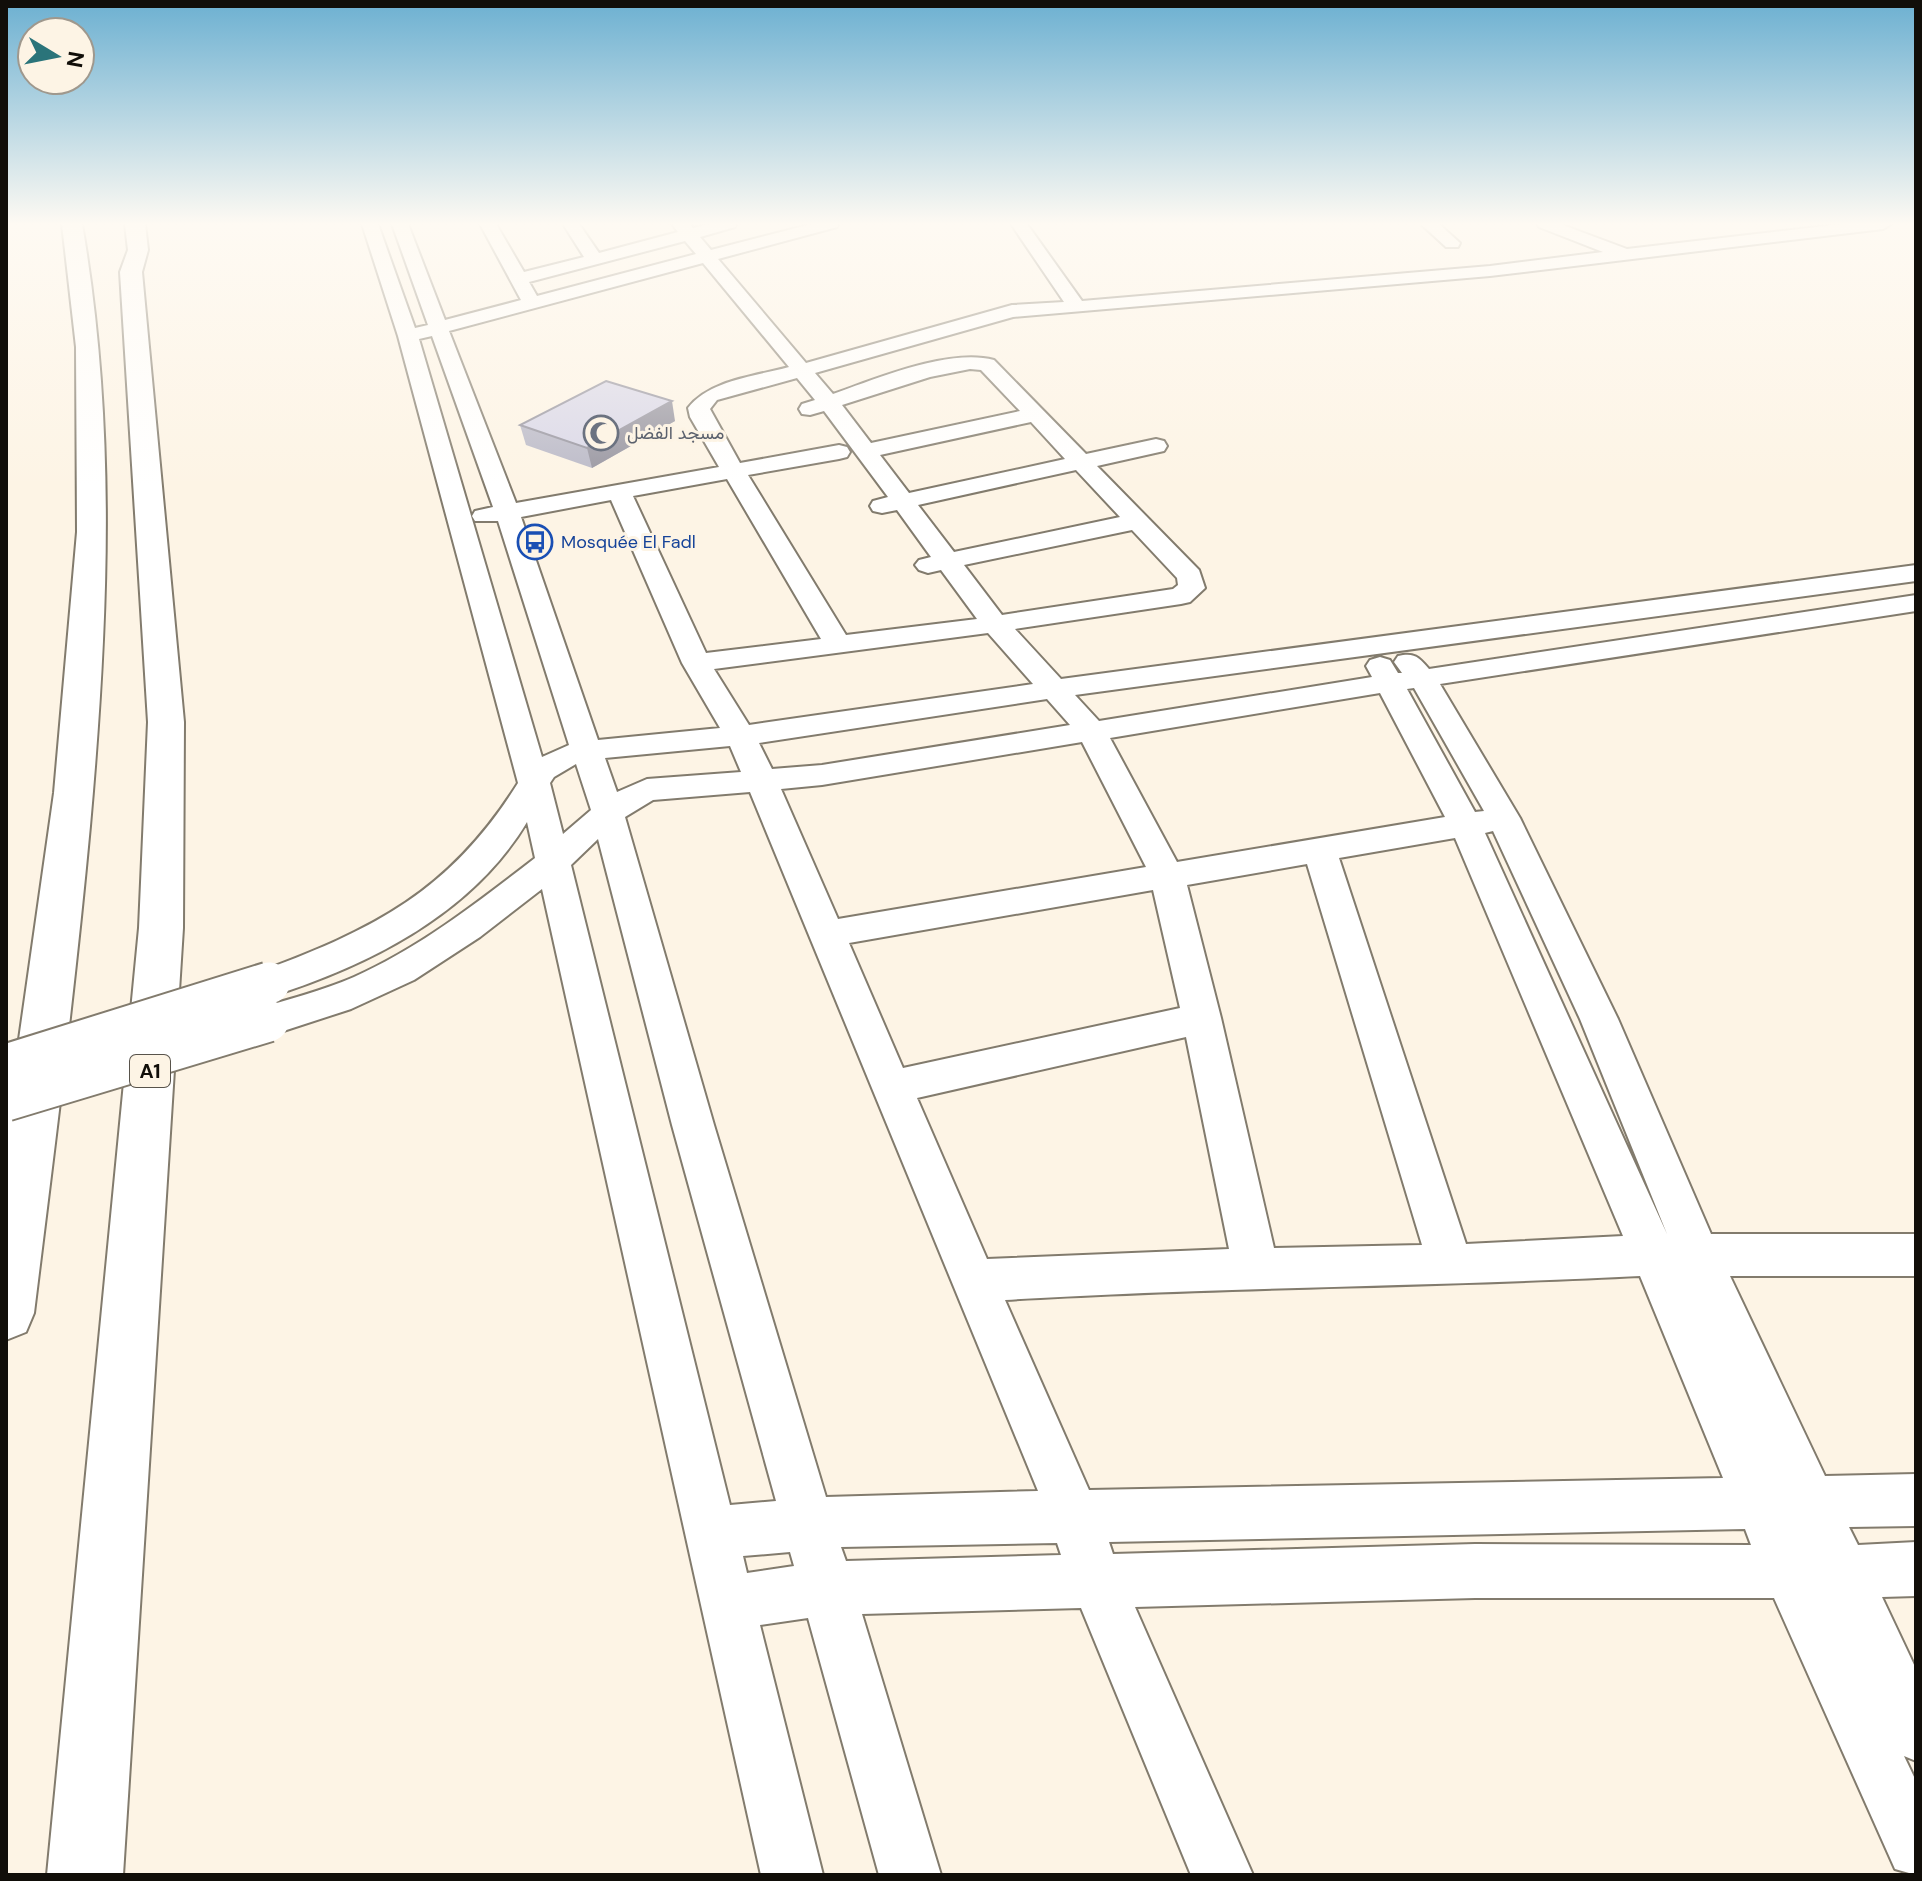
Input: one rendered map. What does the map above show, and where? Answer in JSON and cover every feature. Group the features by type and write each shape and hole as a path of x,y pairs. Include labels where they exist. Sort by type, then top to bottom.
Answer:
{"highway":[{"path":"6,1313 70,845 89,616 95,450 85,312"},
{"name":"A1","path":"85,1875 161,928 166,722 128,312"}],"street":[{"path":"414,312 507,512 588,750 910,1875"},
{"path":"420,312 459,521 534,782 792,1875"},
{"path":"424,332 499,312"},
{"path":"743,312 819,406 866,451 946,562 976,627 1054,689 1097,744 1167,875 1202,1018 1256,1269"},
{"path":"839,646 701,417 701,403 710,396 791,372 991,315 1018,312"},
{"path":"696,663 976,627 1188,593 1193,582 1190,576 992,367 977,363 905,379 819,406"},
{"path":"819,406 839,452 893,531"},
{"path":"866,451 1038,414"},
{"path":"868,495 901,502 1156,446"},
{"path":"459,521 839,452"},
{"path":"619,492 696,663 741,737 762,782 1074,1516 1096,1581 1222,1875"},
{"path":"935,587 914,560 946,562 1138,521"},
{"path":"6,1065 268,1002 326,1004 380,981 429,953 551,863 608,814 634,795 647,790 822,775 1058,735 1097,744 1394,670 1916,573"},
{"path":"6,1100 268,1002 392,930 432,903 487,852 508,826 534,782 555,761 588,750 741,737 1013,683 1054,689 1159,673 1394,670 1916,603"},
{"path":"1394,670 1599,1019 1698,1255 1916,1732"},
{"path":"1013,683 1058,735"},
{"path":"827,934 1484,821"},
{"path":"1484,821 1654,1255 1789,1572 1916,1848"},
{"path":"1319,849 1451,1265"},
{"path":"891,1087 1202,1018"},
{"path":"972,1281 1654,1255 1916,1255"},
{"path":"709,1533 809,1523 1916,1500"},
{"path":"728,1603 829,1588 1475,1571 1841,1572 1916,1569"}],"building":[{"path":"606,381 672,401 587,448 520,425"}],"place":[{"name":"مسجد الفضل","path":"601,433"},
{"name":"Mosquée El Fadl","path":"535,542"}]}
